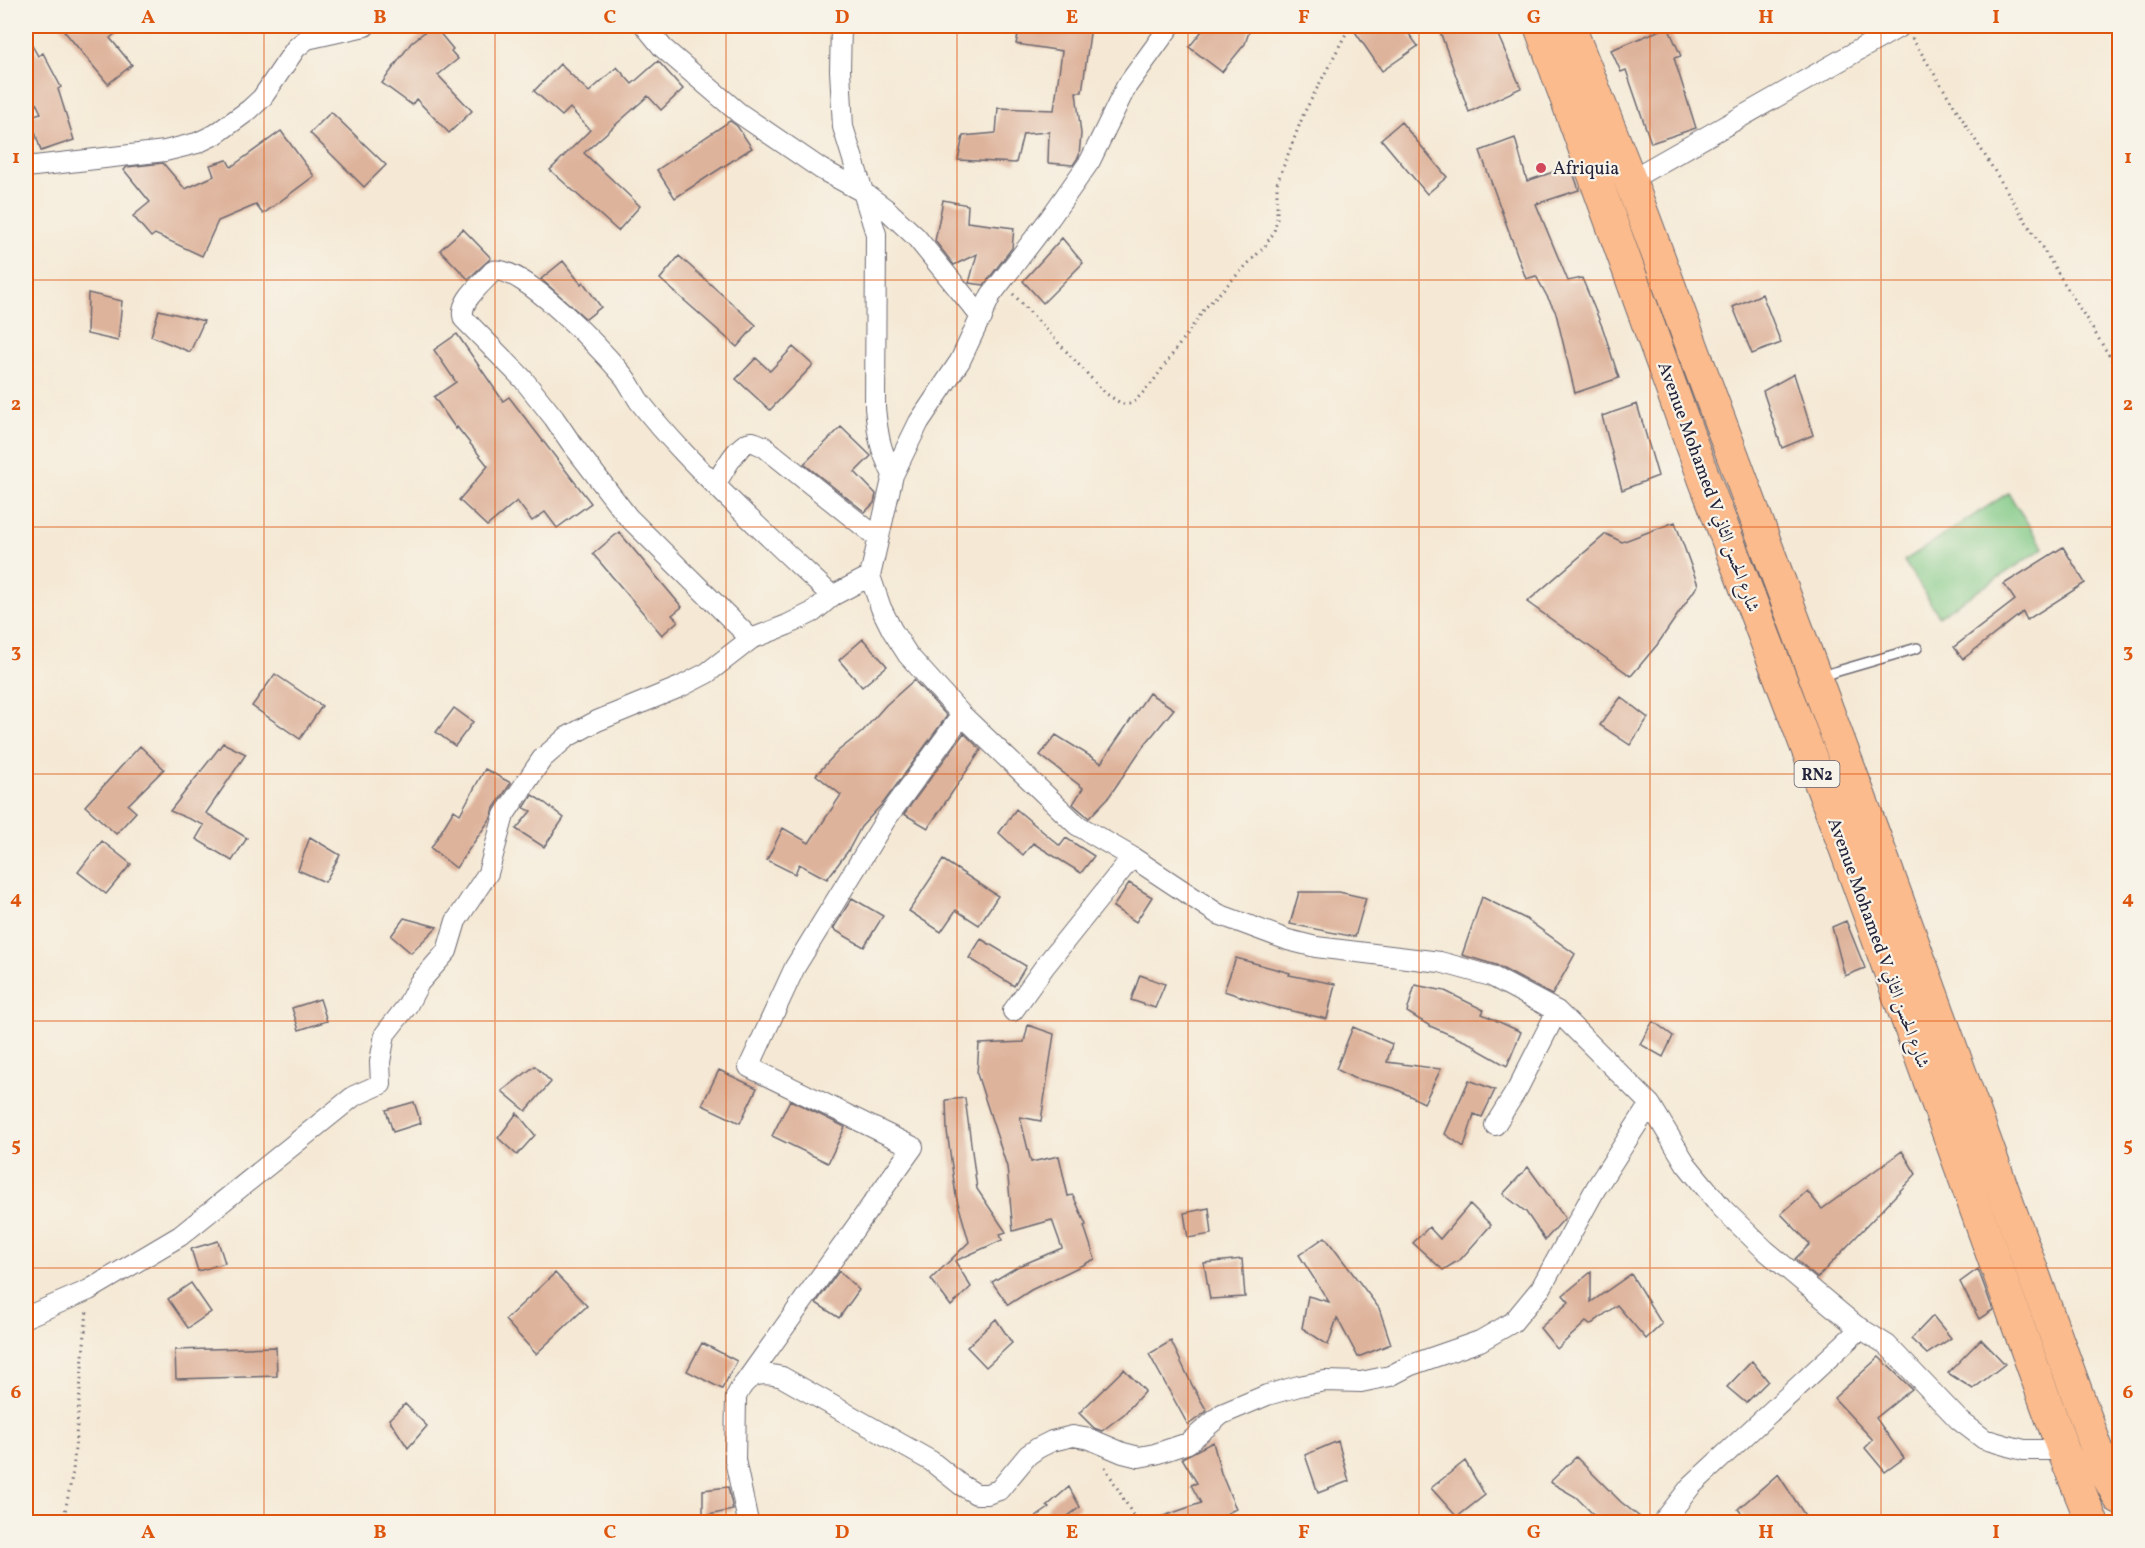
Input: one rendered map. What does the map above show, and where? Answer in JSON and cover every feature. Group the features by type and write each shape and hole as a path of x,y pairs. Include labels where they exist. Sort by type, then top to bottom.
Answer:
{"highway":[{"name":"Avenue Mohamed V شارع الحسن الثاني","path":"1540,26 1705,482 1844,845 2063,1450 2092,1522"},
{"name":"Avenue Mohamed V شارع الحسن الثاني","path":"1569,26 1630,180 1815,678 2105,1472 2120,1499"}],"street":[{"path":"26,167 165,151 197,143 216,134 262,98 296,48 307,39 364,26"},
{"path":"645,26 663,48 739,113 821,169 863,192 886,209 916,237 982,318"},
{"path":"841,26 840,70 843,127 876,234 875,408 881,451 893,476"},
{"path":"1170,26 1126,87 1090,161 991,295 960,361 919,422 893,476 870,576 892,630 908,655 962,715 1077,825 1132,857 1218,914 1288,940 1342,951 1440,962 1491,976 1557,1011 1650,1104 1686,1164 1722,1208 1765,1250 1861,1328 1887,1345 1959,1420 1984,1439 2024,1450 2063,1450"},
{"path":"1630,180 1905,30"},
{"path":"751,639 628,517 523,379 464,319 463,305 493,271 504,270 523,280 563,313 625,377 639,400 682,452 832,596"},
{"path":"715,485 738,450 746,443 754,442 763,446 878,538"},
{"path":"26,1317 89,1290 180,1236 354,1096 381,1084 380,1062 385,1035 407,1006 419,983 447,951 456,921 488,873 504,815 542,759 567,737 597,721 680,687 707,673 751,639 804,616 832,596 870,576"},
{"path":"748,1522 735,1460 736,1397 740,1388 913,1147 750,1067 795,967 886,819 962,715"},
{"path":"1013,1011 1045,966 1132,857"},
{"path":"1495,1125 1518,1088 1557,1011"},
{"path":"746,1381 756,1375 767,1373 782,1377 931,1461 976,1494 987,1494 999,1490 1028,1455 1052,1441 1073,1436 1131,1455 1155,1454 1188,1443 1222,1414 1267,1395 1324,1381 1361,1382 1390,1376 1411,1365 1480,1341 1513,1322 1541,1288 1596,1188 1650,1104"},
{"path":"1664,1522 1691,1486 1861,1328"}],"lane":[{"path":"1815,678 1917,648"}],"path":[{"path":"1001,282 1104,393 1122,404 1135,401 1152,383 1206,307 1251,262 1274,232 1277,218 1277,183 1304,113 1350,26"},
{"path":"1905,30 2120,373"},
{"path":"63,1522 73,1471 89,1290"},
{"path":"1090,1440 1137,1522"}],"green space":[{"path":"2008,493 2044,548 1939,616 1904,561"}],"building":[{"path":"60,26 125,26 110,38 132,65 108,84"},
{"path":"432,26 453,49 451,51 458,59 438,75 472,111 449,133 416,99 412,105 382,83 411,43"},
{"path":"1020,26 1091,26 1082,92 1076,92 1081,134 1079,156 1073,165 1048,163 1049,132 1023,134 1016,163 958,160 963,136 996,133 998,108 1054,110 1062,51 1016,44"},
{"path":"1206,26 1251,26 1245,44 1222,72 1189,47"},
{"path":"1351,26 1403,26 1418,46 1382,71"},
{"path":"1438,26 1494,26 1521,88 1469,112"},
{"path":"1668,27 1681,56 1674,58 1696,128 1651,143 1626,70 1621,72 1611,50"},
{"path":"26,35 38,56 43,53 61,87 58,89 74,140 41,151 30,116 41,113 26,82"},
{"path":"658,61 683,89 661,110 648,96 584,153 640,206 618,231 550,170 590,130 570,108 562,116 534,91 560,64 589,92 617,67 632,84"},
{"path":"331,112 386,165 364,187 310,133"},
{"path":"730,121 737,126 752,148 675,198 657,170"},
{"path":"1401,122 1447,177 1427,194 1381,139"},
{"path":"281,131 314,176 263,214 256,205 218,221 202,256 155,234 151,237 133,216 150,202 124,170 127,167 163,163 185,189 214,176 210,165 227,160 231,167"},
{"path":"1515,138 1527,181 1571,166 1579,190 1536,204 1568,281 1582,278 1603,329 1619,378 1575,393 1556,313 1536,276 1526,279 1480,151"},
{"path":"943,200 968,205 967,222 1014,228 1012,248 984,285 969,283 977,254 954,265 935,241"},
{"path":"463,229 491,258 468,279 440,250"},
{"path":"1062,238 1083,263 1043,303 1023,281"},
{"path":"679,256 756,325 737,347 660,279"},
{"path":"563,261 581,284 583,282 601,307 586,319 541,279"},
{"path":"88,293 122,301 118,341 87,334"},
{"path":"1762,294 1781,343 1752,354 1733,307"},
{"path":"159,310 204,321 190,352 151,336"},
{"path":"457,334 503,401 509,397 591,503 557,528 545,512 532,521 517,501 487,526 459,500 488,466 457,427 456,429 434,397 456,382 434,350"},
{"path":"793,347 813,365 770,410 736,379 756,358 770,371"},
{"path":"1794,374 1813,435 1782,448 1763,391"},
{"path":"1637,404 1658,476 1622,490 1602,416"},
{"path":"841,427 871,456 855,472 876,494 874,503 865,512 804,464"},
{"path":"1675,522 1698,585 1657,645 1631,676 1527,602 1606,534 1622,542"},
{"path":"619,532 682,607 672,615 678,621 662,635 593,554"},
{"path":"2063,547 2085,583 2027,620 2023,612 1963,659 1954,647 2015,600 2004,584"},
{"path":"863,639 887,666 862,687 839,660"},
{"path":"275,674 322,706 300,739 252,706"},
{"path":"914,680 947,716 884,802 861,827 848,851 827,879 799,864 795,874 767,860 783,828 809,843 841,795 816,775 838,751 862,732 886,705"},
{"path":"1149,693 1174,709 1142,748 1108,798 1089,818 1073,804 1083,788 1040,755 1056,735 1101,763"},
{"path":"1621,697 1648,718 1630,745 1600,725"},
{"path":"454,708 473,722 455,746 436,732"},
{"path":"964,733 981,750 928,828 904,814"},
{"path":"223,743 246,754 206,813 247,838 232,861 196,839 204,825 170,811"},
{"path":"140,746 164,769 128,805 136,812 116,834 85,806"},
{"path":"485,769 511,783 494,808 491,818 456,868 431,848 454,810 460,814"},
{"path":"532,795 564,818 544,847 516,829 531,811 524,808"},
{"path":"1016,809 1060,846 1066,838 1094,856 1081,873 1033,843 1023,855 999,833"},
{"path":"310,837 340,855 325,882 298,870"},
{"path":"102,841 131,864 106,894 78,872"},
{"path":"943,860 998,896 979,925 956,910 941,932 909,911"},
{"path":"1129,883 1152,897 1136,922 1113,907"},
{"path":"1299,892 1339,892 1366,898 1355,937 1290,924"},
{"path":"1482,897 1526,919 1575,954 1552,995 1496,965 1462,955"},
{"path":"852,898 883,916 864,947 833,929"},
{"path":"404,918 437,927 411,953 391,936"},
{"path":"1846,921 1865,968 1845,976 1832,927"},
{"path":"981,939 1026,966 1014,986 969,958"},
{"path":"1236,958 1290,973 1289,975 1335,984 1327,1019 1279,1009 1224,991"},
{"path":"1140,975 1165,984 1155,1008 1131,1000"},
{"path":"1415,985 1445,991 1484,1010 1482,1014 1521,1032 1507,1066 1475,1048 1476,1046 1430,1026 1407,1012"},
{"path":"320,999 327,1021 299,1030 292,1008"},
{"path":"1653,1021 1673,1036 1663,1057 1640,1044"},
{"path":"1028,1025 1054,1034 1041,1121 1020,1117 1031,1162 1059,1156 1068,1196 1073,1195 1086,1225 1084,1226 1095,1259 1031,1290 1008,1305 992,1282 1017,1267 1062,1248 1052,1220 1013,1231 1007,1167 977,1074 979,1044 1024,1042"},
{"path":"1353,1027 1392,1044 1387,1062 1441,1069 1424,1103 1394,1088 1353,1078 1336,1069"},
{"path":"535,1066 551,1082 526,1111 502,1091"},
{"path":"719,1070 757,1088 740,1123 702,1105"},
{"path":"1469,1080 1495,1090 1482,1117 1474,1114 1464,1147 1445,1134"},
{"path":"965,1098 977,1189 1006,1232 1000,1234 1002,1240 955,1261 971,1287 951,1306 931,1279 969,1242 956,1196 947,1131 946,1100"},
{"path":"790,1100 845,1127 828,1163 772,1136"},
{"path":"414,1102 421,1123 393,1132 386,1110"},
{"path":"517,1113 535,1135 517,1155 498,1138"},
{"path":"1902,1151 1916,1174 1817,1278 1795,1259 1810,1244 1781,1214 1807,1191 1822,1209"},
{"path":"1528,1167 1565,1218 1545,1240 1526,1212 1503,1194"},
{"path":"1470,1204 1491,1225 1461,1259 1443,1270 1413,1243 1429,1227 1440,1239"},
{"path":"1209,1208 1212,1234 1188,1238 1184,1213"},
{"path":"1325,1237 1379,1308 1391,1344 1358,1357 1337,1318 1328,1345 1302,1328 1308,1296 1329,1302 1299,1255"},
{"path":"218,1241 225,1263 198,1271 191,1249"},
{"path":"1242,1259 1245,1297 1210,1299 1204,1263"},
{"path":"1978,1269 1993,1310 1979,1319 1960,1282"},
{"path":"839,1271 859,1290 839,1318 816,1303"},
{"path":"1591,1272 1591,1302 1631,1274 1662,1324 1646,1339 1617,1305 1590,1325 1586,1322 1557,1349 1540,1328 1569,1302 1563,1295"},
{"path":"555,1273 587,1306 536,1354 505,1320"},
{"path":"191,1283 211,1312 188,1328 168,1299"},
{"path":"1933,1316 1951,1338 1927,1354 1911,1339"},
{"path":"996,1319 1012,1343 986,1367 967,1347"},
{"path":"1981,1339 2005,1364 1973,1389 1948,1373"},
{"path":"1171,1341 1207,1411 1188,1425 1149,1354"},
{"path":"702,1343 737,1361 722,1389 687,1371"},
{"path":"276,1347 277,1376 176,1379 175,1350"},
{"path":"1879,1357 1912,1389 1876,1418 1904,1458 1885,1472 1865,1448 1873,1440 1834,1398"},
{"path":"1752,1361 1768,1381 1746,1403 1727,1387"},
{"path":"1124,1369 1145,1391 1124,1414 1102,1431 1094,1428 1079,1413"},
{"path":"405,1404 427,1426 408,1448 389,1419"},
{"path":"1338,1441 1349,1481 1318,1493 1305,1455"},
{"path":"1213,1442 1221,1473 1236,1509 1210,1522 1152,1522 1152,1520 1201,1503 1191,1485 1197,1483 1182,1458"},
{"path":"1576,1457 1621,1502 1646,1522 1601,1522 1576,1497 1550,1482"},
{"path":"1465,1461 1485,1495 1457,1517 1431,1488"},
{"path":"1778,1474 1806,1517 1798,1522 1749,1522 1738,1509"},
{"path":"728,1487 733,1510 703,1516 703,1490"},
{"path":"1069,1487 1080,1507 1060,1522 1029,1522 1049,1508 1047,1506"}],"place":[{"name":"Afriquia","path":"1541,168"}]}
